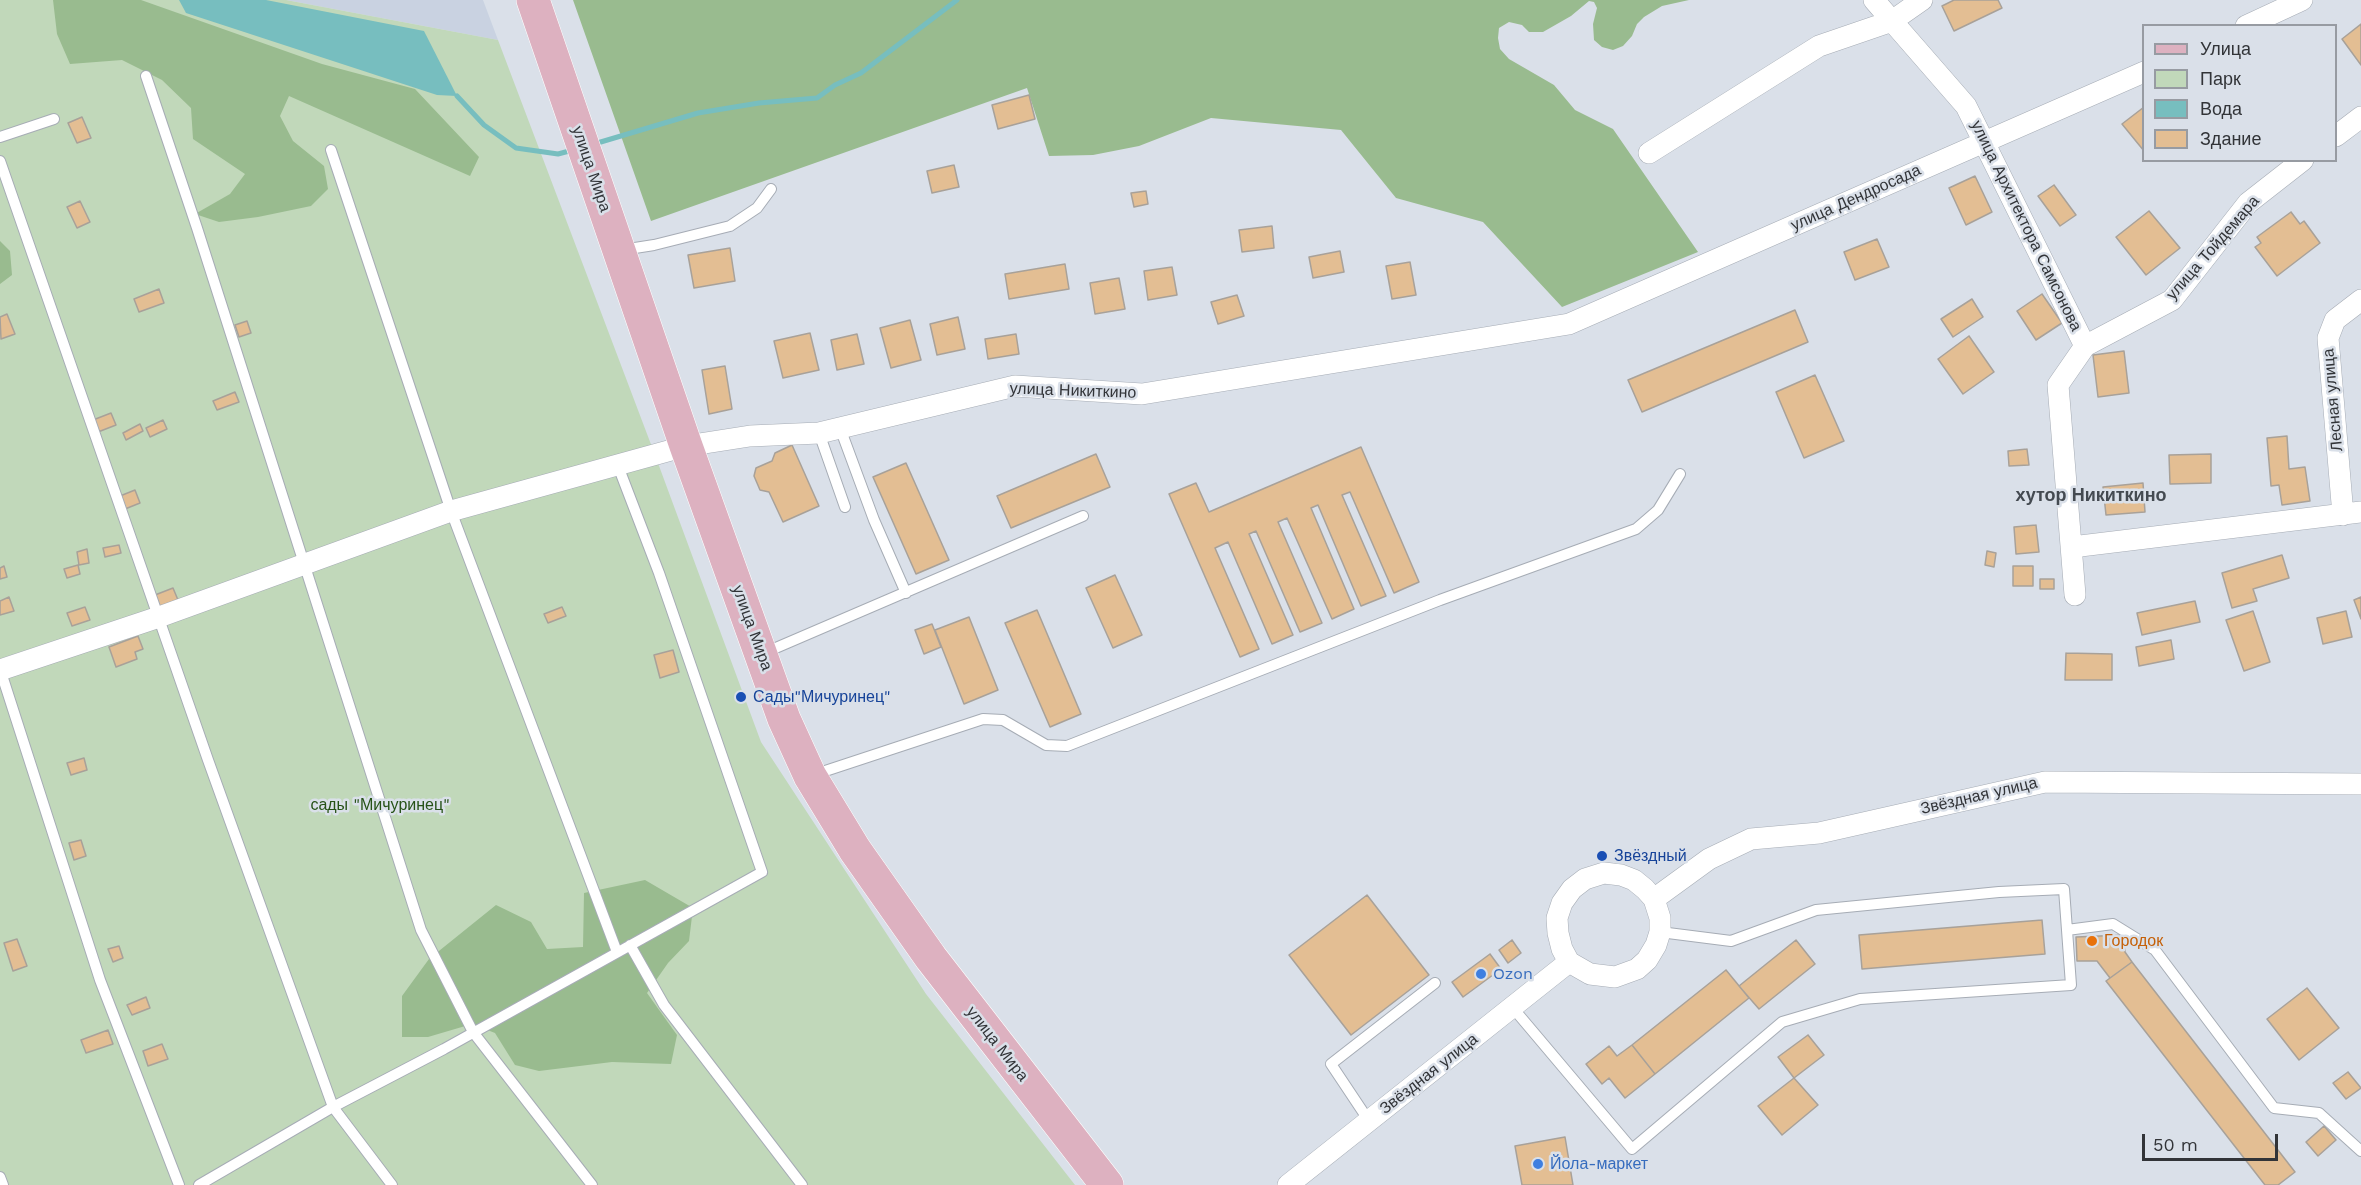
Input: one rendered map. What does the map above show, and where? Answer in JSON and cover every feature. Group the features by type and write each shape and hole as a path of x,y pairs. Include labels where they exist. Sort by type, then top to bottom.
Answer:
{"main road":[{"name":"улица Мира","path":"533,0 686,446 784,719 810,776 855,850 931,958 1107,1185"}],"street":[{"name":"улица Архитектора Самсонова","path":"1874,0 1966,106 2085,346 2058,385 2075,595"},
{"path":"1649,153 1819,46 1892,21 1922,0"},
{"path":"2250,24 2302,0"},
{"name":"улица Дендросада","path":"1569,324 2142,73"},
{"path":"2337,135 2361,117"},
{"name":"улица Тойдемара","path":"2085,346 2172,300 2248,203 2300,162"},
{"name":"Лесная улица","path":"2352,514 2328,338 2335,320 2361,300"},
{"name":"улица Никиткино","path":"0,670 159,617 451,511 686,446 750,436 819,433 1015,386 1142,394 1569,324"},
{"path":"2072,547 2352,514"},
{"name":"Звёздная улица","path":"1654,899 1709,859 1751,839 1819,832 2045,782 2361,784"},
{"path":"1604,873 1621,875 1634,880 1654,899 1660,918 1660,932 1656,945 1647,960 1626,974 1603,977 1590,974 1569,962 1560,941 1557,918 1562,903 1572,888 1585,879 1604,873"},
{"name":"Звёздная улица","path":"1288,1185 1569,962"}],"lane":[{"path":"146,76 421,930 473,1032 592,1185"},
{"path":"0,137 54,118"},
{"path":"331,150 451,511 617,952"},
{"path":"0,161 208,760 333,1107 392,1185"},
{"path":"619,250 654,245 730,226 757,208 771,189"},
{"path":"840,428 874,520 906,593"},
{"path":"819,433 845,507"},
{"path":"199,1185 333,1107 762,872 659,573 618,466"},
{"path":"810,776 983,719 1003,720 1046,745 1067,746 1440,600 1636,529 1658,510 1680,474"},
{"path":"761,655 1083,516"},
{"path":"0,670 100,980 179,1185"},
{"path":"1513,1008 1632,1149 1782,1022 1860,999 2071,985 2064,890 1999,892 1816,910 1731,940 1660,932"},
{"path":"2067,930 2113,924 2155,950 2274,1108 2319,1113 2361,1151"},
{"path":"630,945 664,1005 802,1185"},
{"path":"1369,1121 1331,1064 1435,984"},
{"path":"0,1177 3,1185"}],"shaded area":[{"path":"286,0 483,0 498,40"}],"green space":[{"name":"сады \"Мичуринец\"","path":"0,0 286,0 498,40 761,742 926,994 1075,1185 0,1185"},
{"path":"53,0 141,0 322,64 415,89 479,157 470,176 289,96 280,116 293,141 324,166 328,189 311,206 258,217 219,222 195,214 230,194 245,174 193,139 191,108 162,80 122,60 70,64 57,34"},
{"path":"573,0 1689,0 1662,6 1644,17 1623,46 1613,50 1602,47 1594,40 1593,24 1597,8 1594,2 1589,1 1571,16 1543,32 1529,32 1522,25 1509,22 1499,28 1498,38 1500,49 1509,59 1554,85 1575,110 1613,129 1698,252 1562,307 1483,222 1396,198 1341,130 1211,118 1139,146 1093,155 1049,156 1027,88 651,221"},
{"path":"0,241 10,251 12,275 0,284"},
{"path":"645,880 693,908 689,941 668,963 647,993 677,1035 671,1064 612,1062 539,1071 515,1065 495,1033 472,1024 428,1037 402,1037 402,996 429,959 496,905 531,922 547,949 583,947 584,893"}],"water":[{"path":"179,0 266,0 424,31 457,96 437,95 186,13"}],"building":[{"path":"1954,0 1998,0 2002,8 1954,31 1942,6"},
{"path":"2361,24 2361,65 2342,39"},
{"path":"1029,95 1035,119 998,129 992,105"},
{"path":"2142,109 2142,149 2122,124"},
{"path":"82,117 91,138 77,143 68,123"},
{"path":"954,165 959,187 932,193 927,171"},
{"path":"1975,176 1992,212 1966,225 1949,188"},
{"path":"2054,185 2076,215 2060,226 2038,196"},
{"path":"1146,191 1148,204 1134,207 1131,193"},
{"path":"80,201 90,222 77,228 67,207"},
{"path":"2149,211 2180,248 2146,275 2116,237"},
{"path":"2291,212 2300,224 2304,221 2320,243 2277,276 2255,247 2261,243 2257,237"},
{"path":"1272,226 1274,248 1242,252 1239,230"},
{"path":"1877,239 1889,267 1855,280 1844,252"},
{"path":"730,248 735,281 694,288 688,255"},
{"path":"1340,251 1344,272 1313,278 1309,257"},
{"path":"1410,262 1416,295 1392,299 1386,266"},
{"path":"1065,264 1069,289 1009,299 1005,274"},
{"path":"1172,267 1177,295 1148,300 1144,271"},
{"path":"1119,278 1125,309 1095,314 1090,283"},
{"path":"159,289 164,303 139,312 134,299"},
{"path":"2042,294 2062,323 2036,340 2017,311"},
{"path":"1237,295 1244,316 1218,324 1211,302"},
{"path":"1972,299 1983,317 1953,337 1941,319"},
{"path":"1795,310 1808,342 1642,412 1628,380"},
{"path":"7,314 15,334 1,339 0,317"},
{"path":"958,317 965,349 937,355 930,324"},
{"path":"910,320 921,360 891,368 880,328"},
{"path":"247,321 251,333 239,337 235,325"},
{"path":"810,333 819,370 783,378 774,341"},
{"path":"857,334 864,364 837,370 831,340"},
{"path":"1016,334 1019,354 988,359 985,339"},
{"path":"1969,336 1994,372 1963,394 1938,359"},
{"path":"2124,351 2129,393 2098,397 2093,355"},
{"path":"725,366 732,409 709,414 702,370"},
{"path":"1815,375 1844,441 1804,458 1776,392"},
{"path":"235,392 239,402 217,410 213,401"},
{"path":"111,413 116,425 98,432 93,420"},
{"path":"163,420 167,429 150,437 146,428"},
{"path":"140,424 143,431 126,440 123,433"},
{"path":"2287,436 2289,469 2305,467 2310,501 2282,505 2279,485 2271,486 2267,438"},
{"path":"792,445 819,506 783,522 769,492 760,490 754,476 756,468 772,461 775,453"},
{"path":"1361,447 1419,582 1394,593 1350,492 1342,495 1386,596 1361,606 1318,505 1311,508 1354,609 1332,619 1287,518 1278,522 1322,623 1300,632 1256,531 1249,534 1293,635 1272,644 1228,542 1215,548 1259,649 1240,657 1169,494 1196,483 1209,512"},
{"path":"2027,449 2029,465 2009,466 2008,451"},
{"path":"1096,454 1110,487 1011,528 997,496"},
{"path":"2211,454 2211,483 2170,484 2169,455"},
{"path":"906,463 949,560 916,574 873,477"},
{"path":"2143,483 2145,512 2106,515 2103,487"},
{"path":"135,490 140,503 125,509 120,496"},
{"path":"2036,525 2039,552 2016,554 2014,527"},
{"path":"119,545 121,553 105,557 103,548"},
{"path":"87,549 89,563 79,565 77,552"},
{"path":"1987,551 1996,553 1994,567 1985,565"},
{"path":"2282,555 2289,578 2253,589 2257,601 2232,608 2222,573"},
{"path":"78,565 80,574 67,578 64,569"},
{"path":"4,566 7,577 0,579 0,568"},
{"path":"2013,566 2033,566 2033,586 2013,586"},
{"path":"1115,575 1142,635 1113,648 1086,588"},
{"path":"2040,579 2054,579 2054,589 2040,589"},
{"path":"173,588 178,600 160,607 155,595"},
{"path":"9,597 14,611 0,615 0,601"},
{"path":"2361,597 2361,619 2354,600"},
{"path":"2195,601 2200,622 2142,635 2137,613"},
{"path":"85,607 90,620 72,626 67,613"},
{"path":"562,607 566,616 548,623 544,614"},
{"path":"1037,610 1081,714 1050,727 1005,623"},
{"path":"2253,611 2270,662 2244,671 2226,620"},
{"path":"2346,611 2352,637 2323,644 2317,618"},
{"path":"969,617 998,690 964,704 935,630"},
{"path":"932,624 941,647 924,654 915,630"},
{"path":"138,636 143,649 135,652 137,659 116,667 109,647"},
{"path":"2171,640 2174,659 2139,666 2136,647"},
{"path":"673,650 679,672 660,678 654,655"},
{"path":"2066,653 2112,654 2112,680 2065,680"},
{"path":"84,758 87,770 71,775 67,763"},
{"path":"81,840 86,856 74,860 69,843"},
{"path":"1367,895 1429,975 1351,1035 1289,955"},
{"path":"2042,920 2045,954 1862,969 1859,935"},
{"path":"2124,935 2125,952 2132,962 2110,978 2097,961 2077,961 2076,937"},
{"path":"17,939 27,966 13,971 4,943"},
{"path":"1512,940 1521,953 1508,963 1499,950"},
{"path":"1796,940 1815,964 1759,1009 1739,986"},
{"path":"119,946 123,958 113,962 108,949"},
{"path":"1490,954 1501,969 1463,997 1452,982"},
{"path":"2132,962 2295,1172 2278,1185 2265,1185 2106,981"},
{"path":"1726,970 1749,998 1655,1074 1632,1045"},
{"path":"2307,988 2339,1028 2299,1060 2267,1019"},
{"path":"146,997 150,1008 132,1015 127,1005"},
{"path":"108,1030 113,1044 86,1053 81,1040"},
{"path":"1808,1035 1824,1055 1794,1078 1778,1057"},
{"path":"162,1044 168,1059 148,1066 143,1051"},
{"path":"1632,1045 1655,1074 1625,1098 1609,1078 1602,1084 1586,1064 1609,1046 1617,1056"},
{"path":"2348,1072 2361,1088 2346,1099 2333,1083"},
{"path":"1794,1078 1818,1105 1782,1135 1758,1106"},
{"path":"2324,1126 2336,1140 2318,1156 2306,1142"},
{"path":"1565,1137 1573,1185 1522,1185 1515,1146"}],"waterway":[{"path":"594,144 698,113 759,103 817,98 835,85 861,73 957,0"},
{"path":"457,96 484,125 516,148 558,154 573,150"}],"place":[{"name":"Сады\"Мичуринец\"","path":"741,697"},
{"name":"Звёздный","path":"1602,856"},
{"name":"Городок","path":"2092,941"},
{"name":"Ozon","path":"1481,974"},
{"name":"Йола-маркет","path":"1538,1164"}],"district":[{"name":"хутор Никиткино","path":"2091,496"}]}
